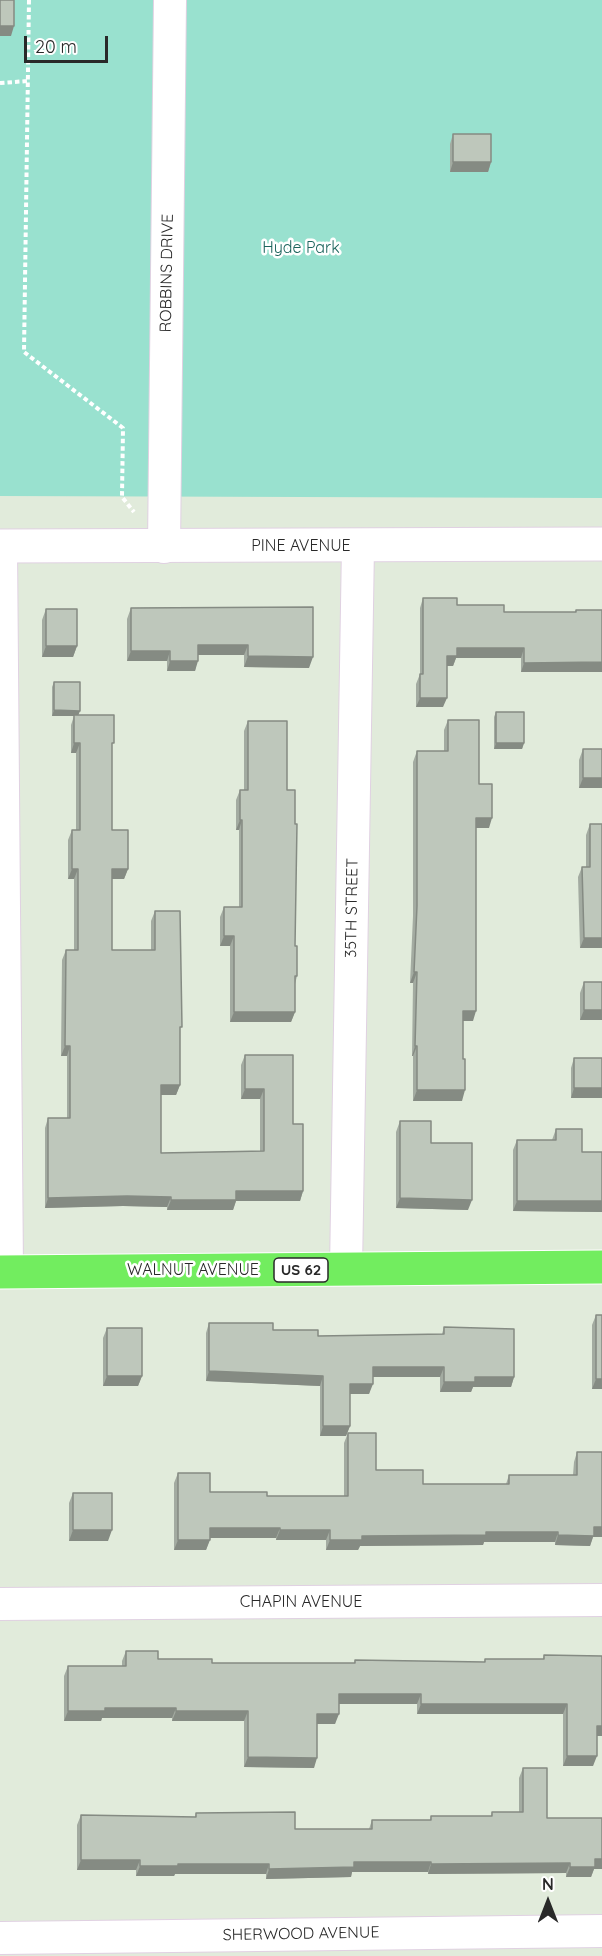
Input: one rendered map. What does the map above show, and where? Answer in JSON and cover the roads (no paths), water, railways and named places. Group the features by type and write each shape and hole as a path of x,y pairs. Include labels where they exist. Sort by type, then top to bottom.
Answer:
{"main road":[{"name":"PINE AVENUE","path":"1,546 602,544"},
{"name":"WALNUT AVENUE","path":"3,1271 602,1267"}],"street":[{"name":"ROBBINS DRIVE","path":"164,547 170,0"},
{"path":"1,546 3,1271"},
{"name":"35TH STREET","path":"346,1269 358,546"},
{"name":"CHAPIN AVENUE","path":"0,1604 602,1600"},
{"name":"SHERWOOD AVENUE","path":"0,1938 602,1931"}],"park label":[{"name":"Hyde Park","path":"301,248"}]}
